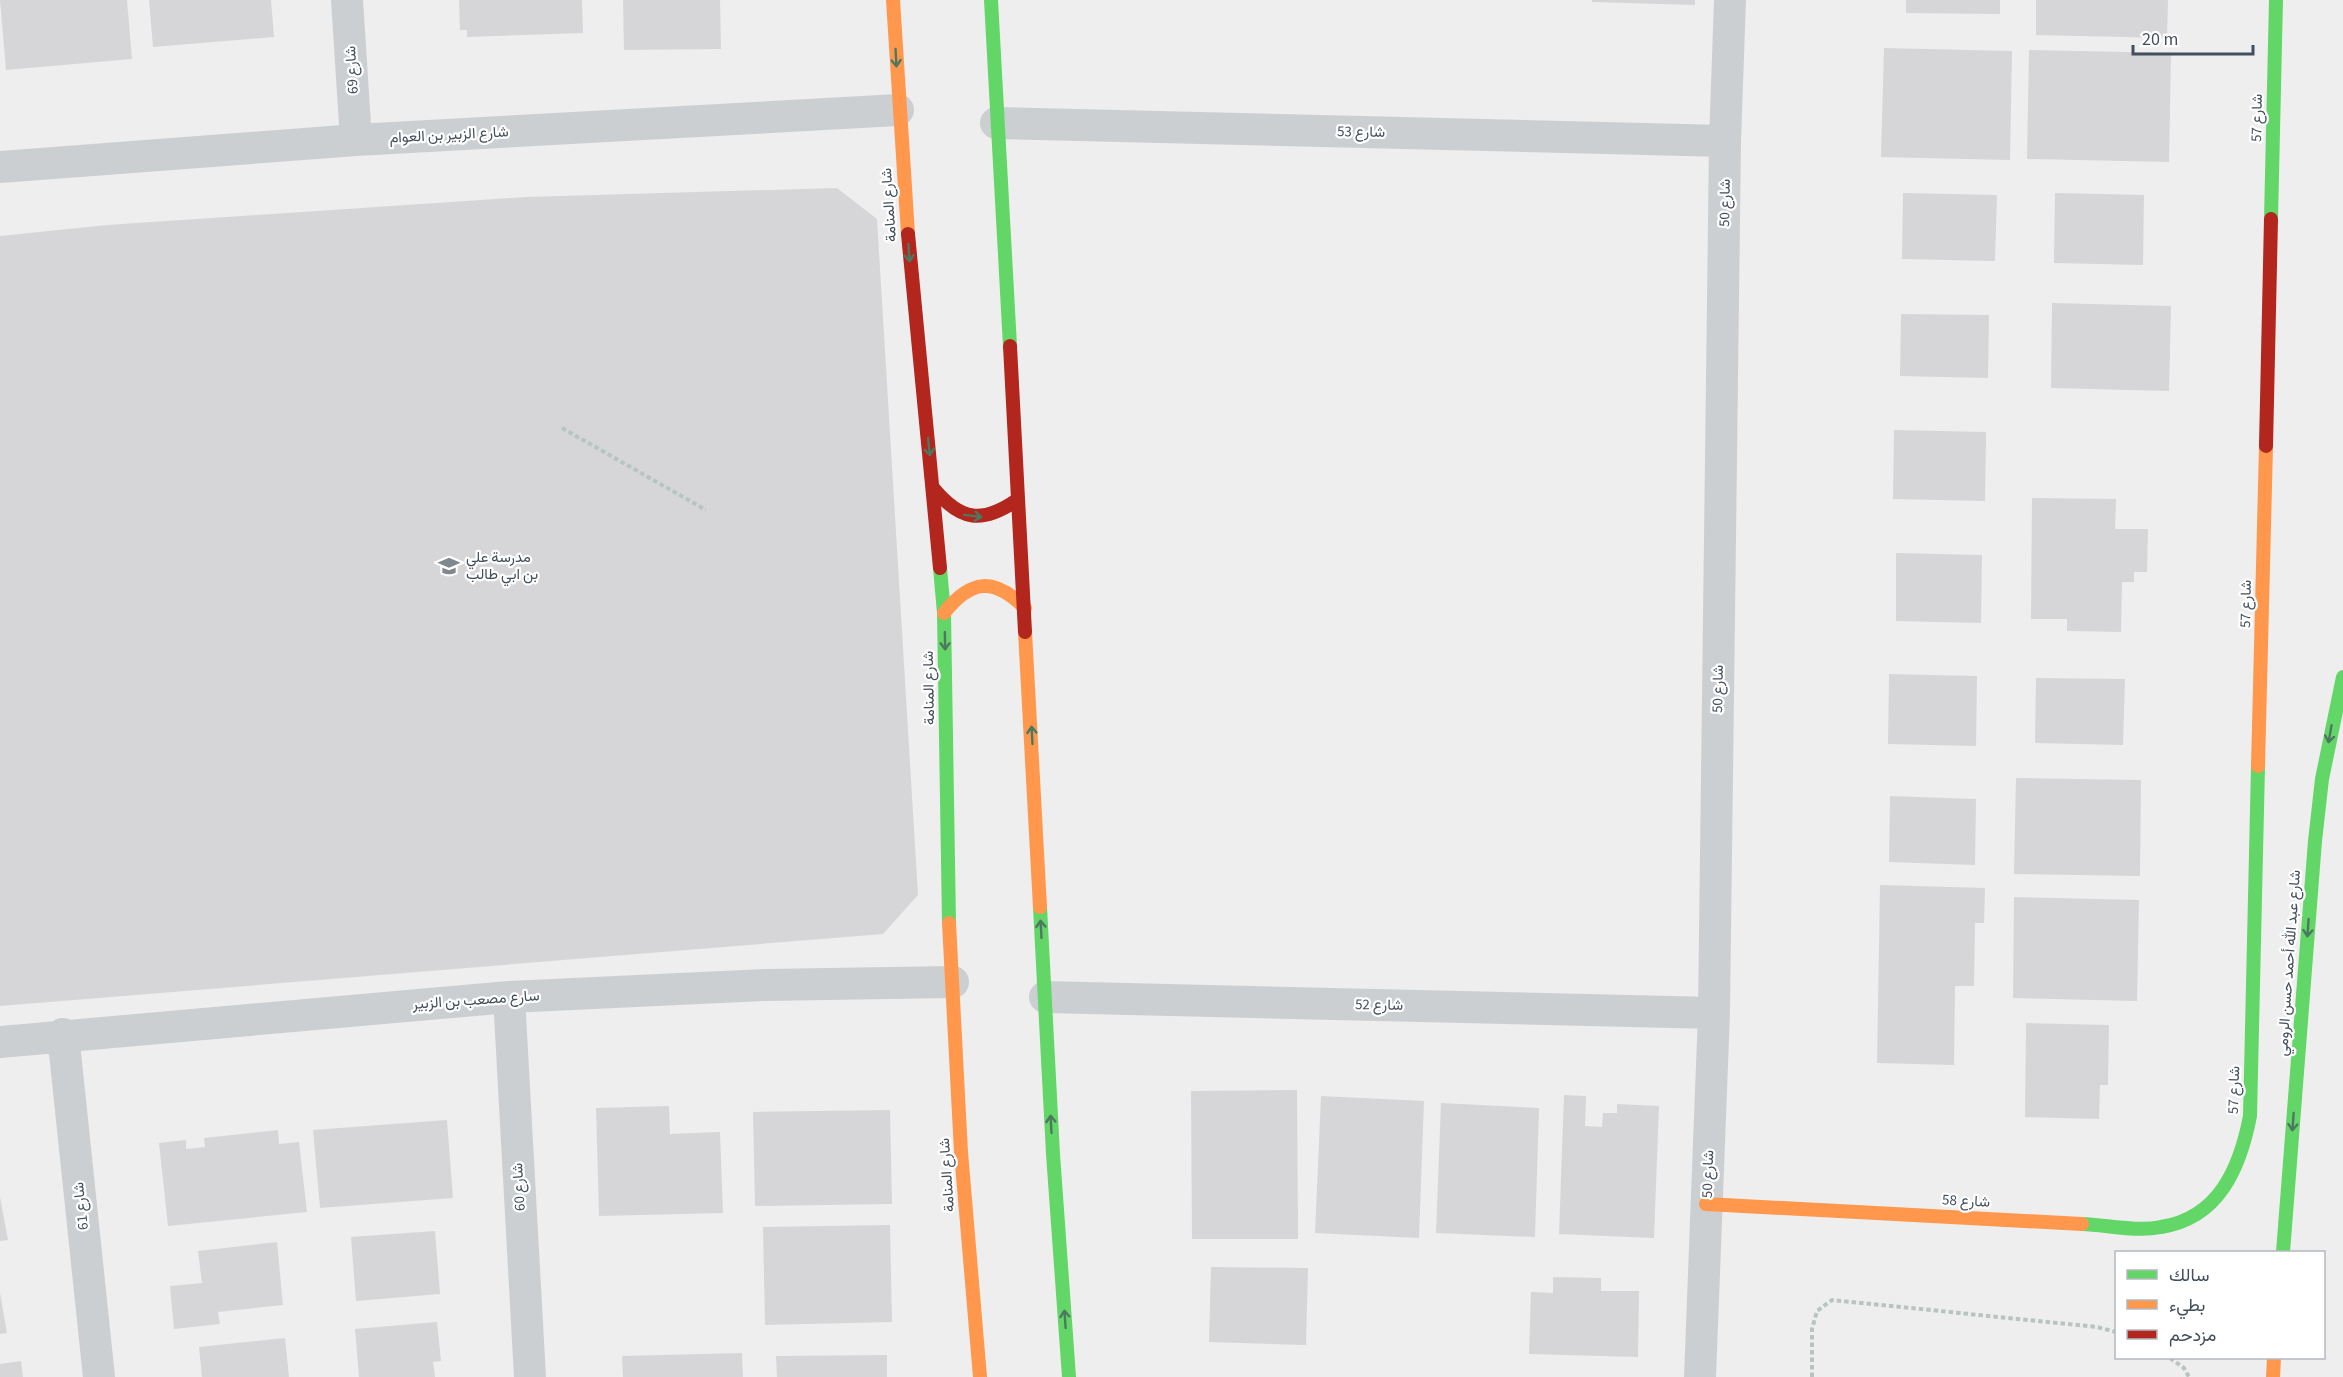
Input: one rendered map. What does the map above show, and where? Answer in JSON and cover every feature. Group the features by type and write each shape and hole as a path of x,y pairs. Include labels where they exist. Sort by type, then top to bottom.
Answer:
{"street":[{"name":"شارع 69","path":"347,0 356,140"},
{"name":"شارع المنامة","path":"893,0 898,110 910,262 934,489 944,613 949,914 961,1152 980,1377"},
{"path":"991,0 1045,997 1069,1377"},
{"name":"شارع 50","path":"1700,1377 1714,1013 1725,141 1730,0"},
{"name":"شارع 57","path":"2216,1200 2236,1171 2244,1151 2250,1116 2277,0"},
{"name":"شارع الزبير بن العوام","path":"0,167 356,140 898,110"},
{"name":"شارع 53","path":"996,123 1725,141"},
{"path":"934,489 946,505 963,515 983,517 992,515 1002,512 1017,500"},
{"path":"944,613 954,599 967,589 983,585 999,587 1014,596 1025,608"},
{"name":"شارع عبد الله أحمد حسن الرومي","path":"2283,1251 2317,820 2322,779 2343,677"},
{"name":"سارع مصعب بن الزبير","path":"0,1042 63,1034 508,997 765,985 953,982"},
{"name":"شارع 60","path":"508,997 530,1377"},
{"name":"شارع 52","path":"1045,997 1714,1013"},
{"name":"شارع 61","path":"63,1034 99,1377"},
{"name":"شارع 58","path":"1706,1204 2159,1228 2178,1225 2216,1200"},
{"path":"2273,1377 2274,1359"}],"path":[{"path":"562,428 706,510"},
{"path":"1812,1377 1812,1329 1817,1311 1832,1300 2097,1327 2115,1332"},
{"path":"2171,1359 2184,1368 2189,1377"}],"building":[{"path":"0,0 127,0 132,59 6,70"},
{"path":"149,0 271,0 274,37 153,47"},
{"path":"459,0 582,0 583,33 467,37 467,30 460,30"},
{"path":"623,0 720,0 721,49 624,50"},
{"path":"1592,0 1695,0 1695,5 1592,2"},
{"path":"1906,0 2000,0 2000,14 1906,13"},
{"path":"2036,0 2168,0 2167,38 2036,35"},
{"path":"1884,48 2012,51 2010,160 1881,157"},
{"path":"2029,50 2171,53 2169,162 2027,159"},
{"name":"مدرسة علي بن ابي طالب","path":"837,188 877,219 918,895 883,934 0,1006 0,236 107,225 526,197"},
{"path":"1903,193 1997,195 1995,261 1902,259"},
{"path":"2055,193 2144,195 2143,265 2054,263"},
{"path":"2052,303 2171,306 2169,391 2051,388"},
{"path":"1901,314 1989,315 1988,378 1900,376"},
{"path":"1894,430 1986,432 1985,501 1893,499"},
{"path":"2032,498 2116,499 2115,529 2148,529 2147,572 2134,572 2134,582 2122,582 2121,632 2067,631 2067,619 2031,619"},
{"path":"1896,553 1982,555 1981,623 1896,621"},
{"path":"1889,674 1977,676 1976,746 1888,744"},
{"path":"2036,678 2125,679 2123,745 2035,743"},
{"path":"2016,778 2141,780 2140,876 2014,874"},
{"path":"1890,796 1976,799 1975,865 1889,862"},
{"path":"1880,885 1985,888 1984,923 1975,923 1974,986 1955,986 1954,1065 1877,1063"},
{"path":"2014,897 2139,900 2137,1001 2013,998"},
{"path":"2026,1023 2109,1025 2108,1085 2100,1085 2099,1119 2025,1117"},
{"path":"1297,1090 1298,1239 1192,1239 1191,1091"},
{"path":"1564,1095 1586,1096 1585,1126 1602,1127 1603,1113 1617,1113 1617,1104 1659,1106 1654,1238 1559,1234"},
{"path":"1321,1096 1424,1101 1419,1238 1315,1233"},
{"path":"1441,1103 1539,1108 1535,1237 1436,1233"},
{"path":"669,1106 670,1134 720,1132 723,1213 599,1216 596,1108"},
{"path":"890,1110 892,1204 755,1206 753,1112"},
{"path":"447,1120 453,1198 320,1208 313,1130"},
{"path":"278,1130 279,1144 299,1142 307,1212 168,1226 159,1143 186,1140 186,1149 205,1147 204,1138"},
{"path":"0,1197 8,1240 0,1241"},
{"path":"890,1225 892,1322 765,1325 763,1227"},
{"path":"435,1231 440,1294 356,1301 351,1237"},
{"path":"277,1242 283,1305 218,1312 220,1324 174,1329 170,1286 202,1283 198,1251"},
{"path":"1211,1267 1308,1268 1306,1345 1209,1342"},
{"path":"1553,1277 1601,1278 1601,1291 1639,1291 1638,1357 1529,1354 1531,1292 1553,1293"},
{"path":"0,1293 7,1333 0,1334"},
{"path":"437,1322 441,1361 433,1362 435,1377 359,1377 355,1329"},
{"path":"285,1338 289,1377 202,1377 199,1347"},
{"path":"742,1353 743,1377 623,1377 622,1356"},
{"path":"887,1355 887,1377 777,1377 776,1356"},
{"path":"21,1361 23,1377 0,1377 0,1364"}],"traffic: fast":[{"path":"991,0 1010,346"},
{"path":"2271,219 2276,0"},
{"path":"940,568 944,613 949,923"},
{"path":"2283,1251 2315,841 2322,779 2343,677"},
{"path":"2082,1224 2142,1229 2181,1222 2212,1202 2224,1188 2240,1154 2250,1116 2258,766"},
{"path":"1040,907 1053,1154 1069,1377"}],"traffic: slow":[{"path":"893,0 908,234"},
{"path":"2258,766 2266,446"},
{"path":"944,613 964,594 973,588 983,586 1003,591 1025,608"},
{"path":"1025,632 1040,907"},
{"path":"949,923 961,1152 980,1377"},
{"path":"1706,1204 2082,1224"},
{"path":"2273,1377 2274,1359"}],"traffic: jam":[{"path":"2266,446 2271,219"},
{"path":"908,234 940,568"},
{"path":"1010,346 1025,632"},
{"path":"934,489 953,508 972,516 993,513 1017,500"}],"place":[{"name":"مدرسة علي بن ابي طالب","path":"449,566"}]}
